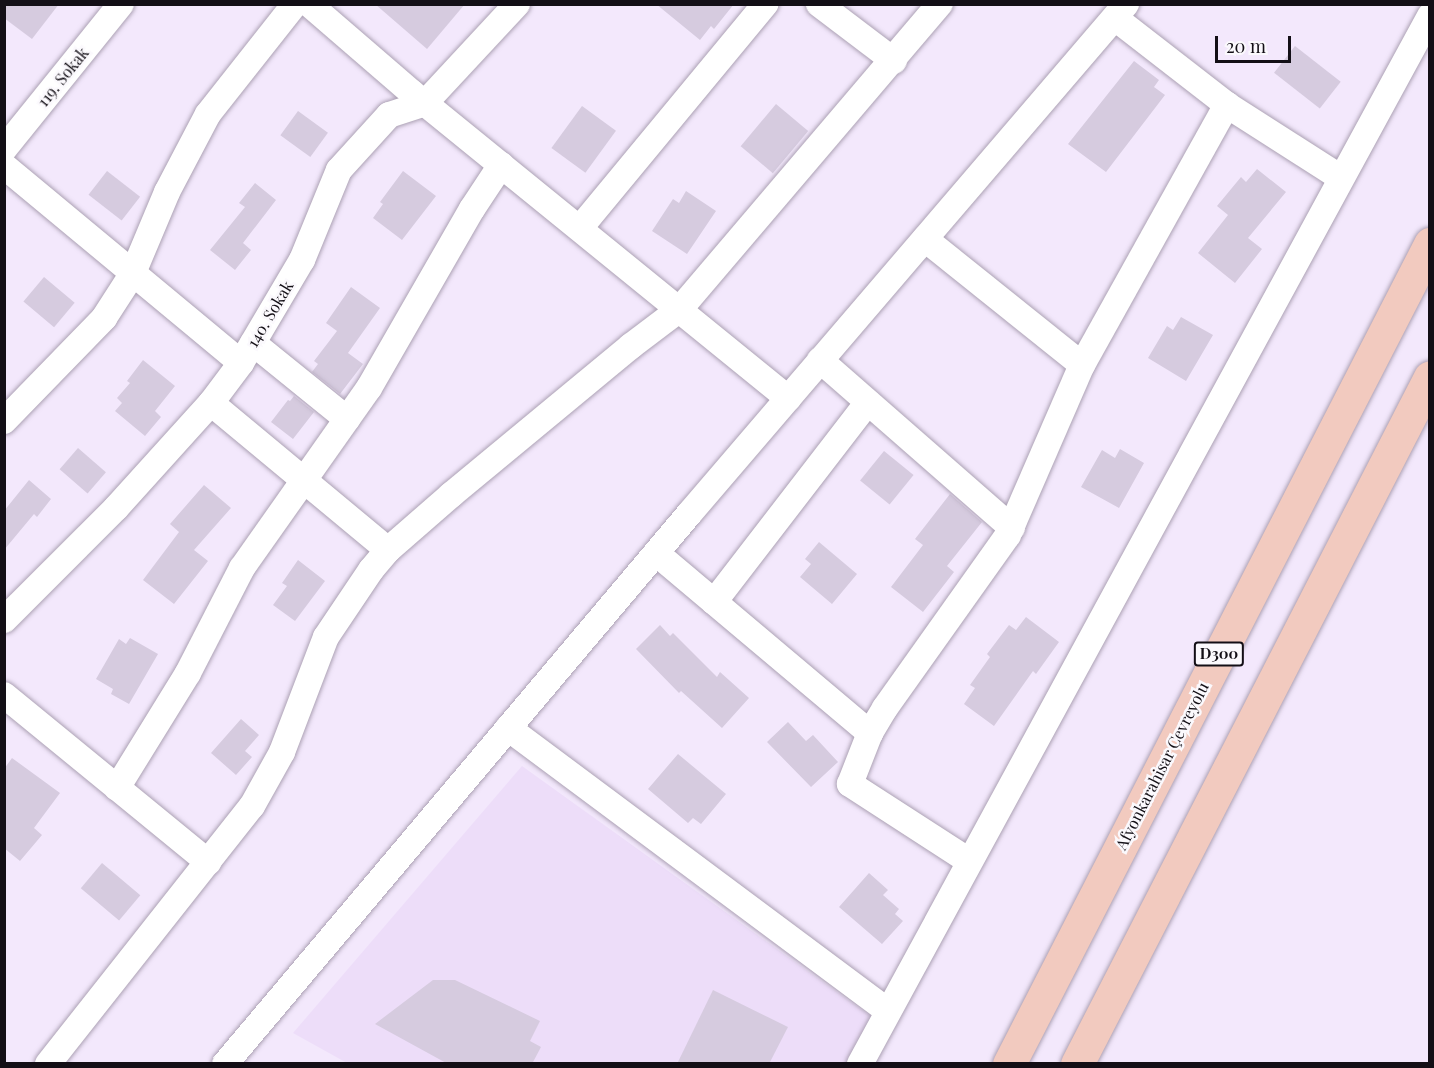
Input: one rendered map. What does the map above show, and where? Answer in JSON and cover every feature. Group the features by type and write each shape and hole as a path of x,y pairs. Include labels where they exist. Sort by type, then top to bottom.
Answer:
{"highway":[{"name":"Afyonkarahisar Çevreyolu","path":"1009,1064 1430,244"},
{"path":"1077,1064 1430,377"}],"street":[{"name":"119. Sokak","path":"4,149 121,4"},
{"path":"4,421 104,318 133,273 167,192 208,114 295,4"},
{"name":"140. Sokak","path":"7,612 116,508 212,403 247,353 302,260 339,170 389,115 425,103 517,4"},
{"path":"580,228 765,4"},
{"path":"819,4 894,61"},
{"path":"48,1064 236,828 268,779 293,724 326,637 355,591 388,550 631,346 680,309 894,61 940,4"},
{"path":"320,8 425,103 788,398"},
{"path":"225,1064 656,552 1120,11 1227,105 1341,178"},
{"path":"860,1064 1430,16"},
{"path":"969,861 850,784 870,733 1012,528 1082,364 1227,105"},
{"path":"117,788 188,673 242,568 369,388 472,209 501,165"},
{"path":"4,166 133,273 247,353 347,419"},
{"path":"925,239 1082,364"},
{"path":"820,360 1012,528"},
{"path":"714,602 868,402"},
{"path":"212,403 388,550"},
{"path":"656,552 870,733"},
{"path":"4,695 208,862"},
{"path":"508,728 887,1011"}],"shaded area":[{"path":"522,766 873,1018 850,1064 347,1063 293,1033"}],"building":[{"path":"4,4 59,4 32,39 4,18"},
{"path":"375,4 465,4 427,49"},
{"path":"656,4 734,4 714,29 711,26 700,40"},
{"path":"1295,46 1341,82 1320,109 1274,73"},
{"path":"1134,61 1159,80 1154,87 1165,95 1106,172 1068,144"},
{"path":"776,104 808,131 773,173 741,146"},
{"path":"582,106 616,131 585,173 551,148"},
{"path":"298,111 328,133 310,157 280,135"},
{"path":"1257,169 1286,192 1248,238 1262,249 1235,283 1198,253 1228,215 1217,206 1241,177 1246,182"},
{"path":"107,171 140,197 122,220 89,195"},
{"path":"403,171 436,196 402,240 373,218 383,204 380,202"},
{"path":"255,183 276,200 243,243 251,250 235,270 210,250 245,207 239,203"},
{"path":"686,191 716,211 687,254 652,231 673,199 679,203"},
{"path":"44,277 75,303 54,327 23,302"},
{"path":"351,287 380,308 348,353 363,364 340,394 312,372 318,364 314,361 337,331 326,323"},
{"path":"1181,317 1213,335 1186,381 1148,358 1167,326 1173,330"},
{"path":"143,360 175,386 155,411 161,417 145,436 115,411 122,403 117,398 130,383 127,381"},
{"path":"294,396 314,412 293,439 271,422 288,400 290,401"},
{"path":"78,448 106,472 88,493 60,469"},
{"path":"1120,449 1144,463 1119,508 1081,487 1102,450 1115,458"},
{"path":"884,451 914,475 890,504 860,481"},
{"path":"29,480 51,499 37,517 34,514 4,550 4,511"},
{"path":"204,485 231,508 194,550 208,561 174,604 143,580 179,532 170,524"},
{"path":"950,494 982,522 947,566 954,572 923,612 891,587 923,545 915,539"},
{"path":"819,542 857,574 832,604 800,577 811,564 805,559"},
{"path":"298,560 325,581 295,621 273,605 287,586 282,583"},
{"path":"1026,617 1059,642 1036,674 1033,671 994,726 964,704 975,688 970,685 990,657 987,654 1009,625 1016,630"},
{"path":"660,625 670,636 673,633 717,677 720,672 749,698 722,728 681,691 679,693 636,649"},
{"path":"130,638 158,654 129,704 111,694 113,689 96,679 119,639 126,644"},
{"path":"241,719 259,735 245,751 252,757 236,775 211,753"},
{"path":"788,722 806,741 813,735 838,762 811,787 767,742"},
{"path":"678,754 726,794 701,824 693,818 688,823 648,789"},
{"path":"12,758 60,793 34,828 42,835 20,861 4,848 4,769"},
{"path":"102,863 140,895 119,920 81,888"},
{"path":"869,873 888,890 883,895 899,909 895,914 903,921 882,944 839,907"},
{"path":"433,980 455,980 540,1021 530,1041 541,1047 532,1064 448,1064 375,1024"},
{"path":"713,990 788,1027 769,1064 677,1064"}]}
